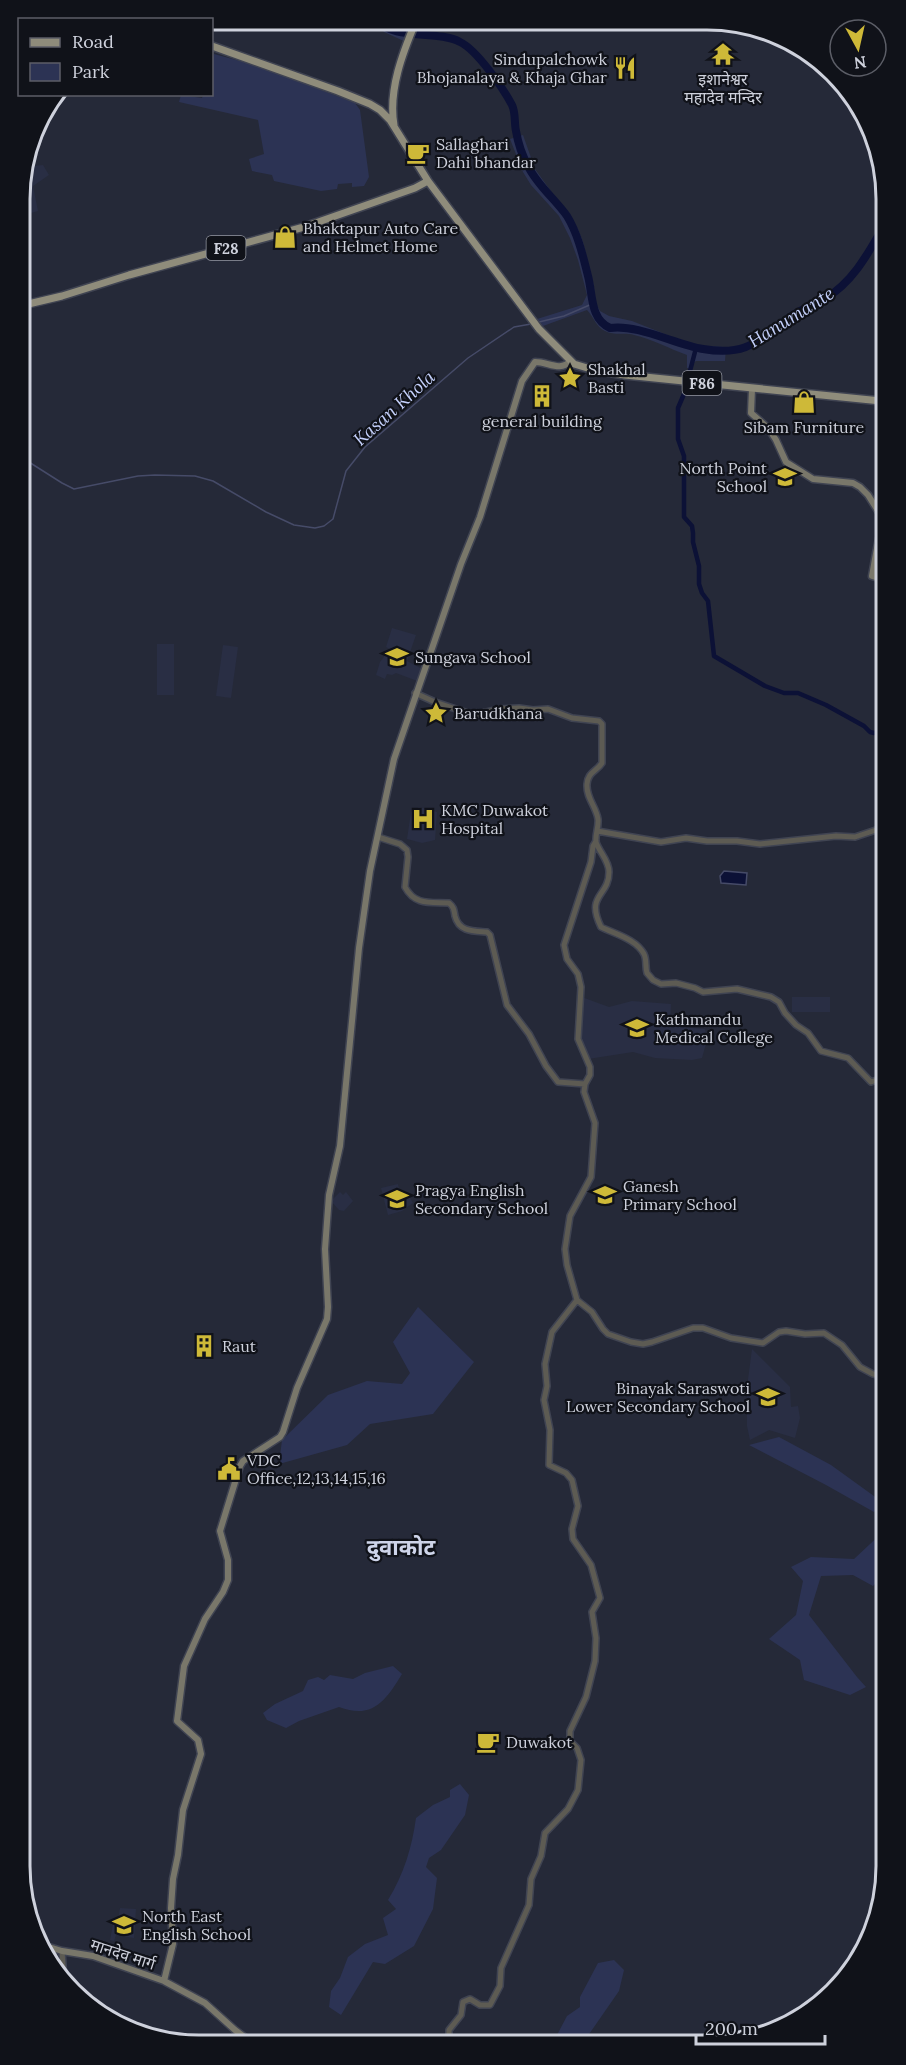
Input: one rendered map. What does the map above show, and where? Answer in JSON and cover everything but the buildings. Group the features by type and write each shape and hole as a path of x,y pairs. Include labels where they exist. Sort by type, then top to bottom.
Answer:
{"main road":[{"name":"F86","path":"412,30 392,102 394,127 429,181 530,320 571,361 578,366 613,374 876,401"},
{"path":"213,46 370,104 380,110 394,127"},
{"path":"370,104 385,104 395,88"},
{"path":"380,110 389,110 392,102"},
{"name":"F28","path":"30,304 298,229 429,181"},
{"path":"164,1981 173,1944 172,1879 178,1855 183,1810 201,1754 198,1740 177,1721 184,1666 205,1619 228,1581 228,1560 219,1531 240,1466 243,1461 280,1437 283,1432 297,1388 327,1319 325,1249 329,1195 340,1146 359,948 370,871 394,759 460,564 480,517 522,381 535,362 559,367 571,361"},
{"path":"752,389 751,413 774,436 786,462 813,479 853,483 868,495 876,508"},
{"path":"876,545 872,576 876,577"},
{"name":"मानदेव मार्ग","path":"52,1948 93,1956 164,1981 205,2003 242,2035"}],"street":[{"path":"415,693 455,710 471,714 500,709 548,709 573,718 599,721 602,724 602,763 588,776 586,788 597,816 596,840 564,945 567,959 578,974 581,987 578,1039 590,1067 590,1075 584,1092 595,1123 591,1177 570,1216 565,1249 577,1300 592,1312 608,1334 644,1344 693,1328 703,1328 757,1343 763,1343 770,1336 786,1331 805,1334 824,1333 842,1345 860,1367 876,1375"},
{"path":"597,831 662,842 686,838 760,844 836,836 855,837 876,831"},
{"path":"378,837 402,845 407,850 405,887 413,897 421,903 449,903 453,906 457,921 461,926 474,932 487,932 490,935 507,1005 558,1082 585,1084"},
{"path":"596,840 607,862 609,873 595,904 600,925 603,929 619,934 641,949 646,957 645,970 653,980 661,984 685,985 703,992 736,989 771,997 779,1002 796,1025 808,1033 821,1051 848,1058 871,1082 876,1080"},
{"path":"449,2035 449,2030 461,2015 463,2002 470,1999 480,2005 490,2005 498,1993 501,1968 529,1905 531,1879 541,1856 543,1838 547,1830 568,1809 580,1784 580,1754 570,1741 570,1731 586,1696 595,1661 597,1638 592,1612 600,1598 591,1565 573,1539 572,1529 578,1506 572,1480 566,1473 549,1465 550,1430 544,1400 547,1386 545,1364 552,1332 577,1300"},
{"path":"62,1951 63,1966"}],"shaded area":[{"path":"43,165 49,175 33,186 38,211 30,213 31,177 34,166"},
{"name":"Sungava School","path":"392,628 416,635 407,661 424,670 420,682 396,673 387,674 385,679 376,675 380,662 390,649 386,647"},
{"path":"157,644 174,644 174,695 157,695"},
{"path":"223,645 238,647 231,698 216,696"},
{"name":"KMC Duwakot Hospital","path":"419,807 437,812 435,840 422,843 407,839 411,812"},
{"path":"724,871 747,873 746,885 721,883 720,876"},
{"name":"Kathmandu Medical College","path":"579,996 609,1007 632,1001 671,1004 670,1026 705,1029 707,1040 702,1058 692,1060 655,1058 633,1052 588,1059 579,1045"},
{"path":"792,997 830,997 830,1012 792,1012"},
{"name":"Pragya English Secondary School","path":"398,1184 400,1195 407,1193 413,1203 402,1211 388,1215 381,1188"},
{"path":"340,1192 343,1195 346,1192 353,1201 344,1211 339,1210 331,1201"},
{"name":"Binayak Saraswoti Lower Secondary School","path":"752,1349 790,1387 791,1407 798,1406 800,1418 795,1438 769,1430 750,1440 747,1426 747,1387"},
{"name":"North East English School","path":"120,1908 136,1909 134,1938 116,1935 114,1941 110,1940 114,1919 118,1920"}],"green space":[{"path":"382,30 409,30 406,42"},
{"path":"214,54 259,66 355,103 360,110 369,177 364,186 352,187 352,183 338,184 337,189 321,191 274,181 272,175 252,171 249,159 264,154 258,120 179,102 181,96 202,98 203,96 213,96"},
{"path":"523,135 535,169 578,229 594,286 595,302 600,311 685,342 702,346 726,347 725,361 696,361 693,363 693,369 687,368 687,355 631,334 605,331 599,327 587,310 543,326 537,319 582,305 587,295 578,260 559,216 531,185 523,172 510,139"},
{"path":"418,1307 474,1362 433,1414 370,1424 347,1445 279,1464 282,1440 328,1395 367,1381 402,1384 410,1373 393,1342"},
{"path":"779,1437 831,1465 876,1498 876,1511 874,1512 749,1445"},
{"path":"876,1538 876,1583 873,1586 853,1575 821,1576 809,1615 866,1687 850,1695 804,1680 800,1660 769,1639 796,1615 803,1581 791,1567 811,1557 854,1559"},
{"path":"393,1666 402,1674 384,1699 370,1709 361,1711 339,1707 286,1728 267,1720 263,1713 275,1704 303,1691 308,1680 318,1677 324,1680 330,1675 353,1679 365,1673"},
{"path":"460,1784 469,1795 465,1815 441,1850 429,1858 426,1867 437,1878 433,1909 414,1946 385,1964 373,1962 341,2015 329,2007 331,1991 340,1978 348,1957 365,1944 388,1935 383,1918 396,1909 388,1900 399,1880 406,1860 416,1818 433,1805 450,1797 450,1790"},
{"path":"614,1960 624,1970 619,1991 588,2035 557,2035 567,2016 580,2007 580,1997 598,1963"}],"waterway":[{"name":"Hanumante","path":"392,30 451,38 467,46 489,70 512,105 518,140 528,166 571,223 582,253 593,306 599,319 610,328 632,329 703,349 719,351 743,348 762,338 801,310 835,292 858,268 876,240"},
{"path":"539,322 564,316 592,304"},
{"name":"Kasan Khola","path":"30,463 74,489 138,476 195,476 213,481 266,512 294,525 315,528 324,526 333,519 346,471 365,447 468,358 514,327 531,324"},
{"path":"696,348 678,408 678,439 684,456 684,517 692,526 699,566 699,584 708,601 714,656 765,686 784,693 798,693 826,705 864,726 870,732 876,732"}],"place":[{"name":"इशानेश्वर महादेव मन्दिर","path":"723,54"},
{"name":"Sindupalchowk Bhojanalaya & Khaja Ghar","path":"625,68"},
{"name":"Sallaghari Dahi bhandar","path":"418,153"},
{"name":"Bhaktapur Auto Care and Helmet Home","path":"285,237"},
{"name":"Shakhal Basti","path":"570,378"},
{"name":"general building","path":"542,396"},
{"name":"Sibam Furniture","path":"804,402"},
{"name":"North Point School","path":"785,477"},
{"name":"Sungava School","path":"397,657"},
{"name":"Barudkhana","path":"436,713"},
{"name":"KMC Duwakot Hospital","path":"423,819"},
{"name":"Kathmandu Medical College","path":"637,1028"},
{"name":"Ganesh Primary School","path":"605,1195"},
{"name":"Pragya English Secondary School","path":"397,1199"},
{"name":"Raut","path":"204,1346"},
{"name":"Binayak Saraswoti Lower Secondary School","path":"768,1397"},
{"name":"VDC Office,12,13,14,15,16","path":"229,1469"},
{"name":"Duwakot","path":"488,1742"},
{"name":"North East English School","path":"124,1925"}],"district":[{"name":"दुवाकोट","path":"401,1547"}]}
